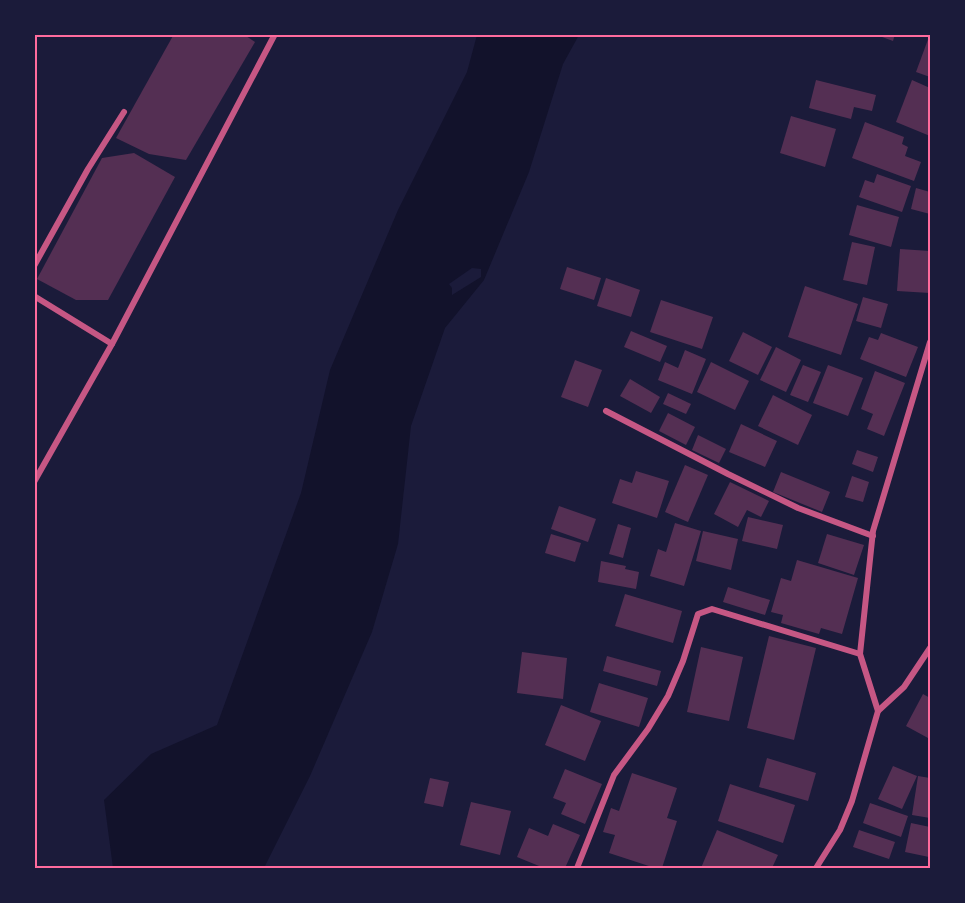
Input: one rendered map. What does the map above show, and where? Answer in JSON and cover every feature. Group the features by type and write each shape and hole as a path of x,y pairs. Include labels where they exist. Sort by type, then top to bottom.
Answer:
{"street":[{"path":"34,482 112,344 275,34"},
{"path":"34,266 88,169 124,112"},
{"path":"34,296 112,344"},
{"path":"878,711 860,654 873,536 930,342"},
{"path":"606,411 798,508 873,536"},
{"path":"577,868 614,775 648,729 668,696 683,661 698,614 712,609 860,654"},
{"path":"816,868 840,830 852,801 878,711 904,687 930,648"}],"shaded area":[{"path":"477,35 579,35 563,64 529,172 484,280 445,328 411,426 398,544 372,632 310,776 264,868 113,868 104,800 151,754 217,725 301,493 330,370 398,210 467,72","holes":["472,268 481,269 481,277 452,295 452,288 449,284"]}],"building":[{"path":"174,34 243,34 255,42 186,160 149,154 116,138"},
{"path":"874,34 895,34 893,41"},
{"path":"930,34 930,77 916,72"},
{"path":"816,80 876,95 872,111 854,107 851,119 809,108"},
{"path":"912,80 930,88 930,136 896,122"},
{"path":"791,116 836,129 825,167 780,153"},
{"path":"865,122 904,137 902,144 908,147 905,156 921,162 914,181 852,158"},
{"path":"134,153 175,177 108,300 76,300 37,279 102,158"},
{"path":"877,174 911,186 902,212 859,197 865,180 874,183"},
{"path":"916,188 930,192 930,214 911,209"},
{"path":"857,205 899,217 891,247 849,235"},
{"path":"852,242 875,247 867,285 843,280"},
{"path":"900,249 930,251 930,293 897,291"},
{"path":"567,267 601,278 594,300 560,289"},
{"path":"606,278 640,290 631,317 597,306"},
{"path":"805,286 858,304 841,355 788,337"},
{"path":"863,297 888,304 881,328 856,321"},
{"path":"661,300 713,317 702,349 650,332"},
{"path":"631,331 667,346 660,362 624,347"},
{"path":"743,332 772,347 758,375 729,361"},
{"path":"881,333 918,347 906,377 860,359 869,337 878,340"},
{"path":"776,347 801,360 786,392 760,380"},
{"path":"685,350 706,359 692,394 658,380 665,362 678,368"},
{"path":"575,360 602,370 588,407 561,397"},
{"path":"711,362 749,381 735,410 697,392"},
{"path":"803,365 821,372 808,402 790,395"},
{"path":"828,365 863,378 848,416 813,403"},
{"path":"875,371 905,383 884,436 867,429 873,414 861,409"},
{"path":"630,379 660,397 651,413 620,396"},
{"path":"668,393 691,404 686,414 663,404"},
{"path":"773,395 812,415 798,445 758,426"},
{"path":"668,413 695,427 686,445 659,431"},
{"path":"741,424 777,441 765,467 729,452"},
{"path":"698,435 726,449 719,463 692,450"},
{"path":"857,450 878,457 873,472 852,464"},
{"path":"685,465 708,475 688,522 665,512"},
{"path":"636,471 669,481 657,518 612,503 620,479 632,483"},
{"path":"781,472 830,492 822,512 773,492"},
{"path":"852,476 869,482 863,502 845,497"},
{"path":"730,482 769,501 761,517 747,510 738,527 714,514"},
{"path":"559,506 596,519 588,542 551,529"},
{"path":"748,517 783,525 777,549 742,541"},
{"path":"675,523 701,531 684,586 650,576 658,549 666,552"},
{"path":"618,524 631,528 623,558 609,554"},
{"path":"703,531 738,539 731,570 696,561"},
{"path":"551,534 581,543 575,562 545,553"},
{"path":"827,534 864,545 854,575 818,563"},
{"path":"797,560 858,578 842,634 821,628 819,634 781,623 783,615 771,612 781,578 791,581"},
{"path":"601,561 626,566 625,569 639,572 636,589 598,582"},
{"path":"728,587 770,600 765,615 723,602"},
{"path":"625,594 682,611 673,643 615,626"},
{"path":"769,636 816,648 794,740 747,728"},
{"path":"701,647 743,657 729,721 687,712"},
{"path":"522,652 567,658 563,699 517,693"},
{"path":"607,656 661,671 657,686 603,671"},
{"path":"599,683 648,698 639,727 590,712"},
{"path":"923,694 930,698 928,738 906,726"},
{"path":"561,705 601,721 585,761 545,745"},
{"path":"767,758 816,773 808,801 759,787"},
{"path":"893,766 917,776 902,809 878,799"},
{"path":"565,769 602,784 585,824 561,814 566,803 553,798"},
{"path":"632,773 677,788 667,818 677,821 662,868 655,868 609,853 615,835 603,832 611,808 619,811"},
{"path":"918,776 930,778 930,818 912,815"},
{"path":"430,778 449,782 443,807 424,803"},
{"path":"730,784 795,805 783,843 718,821"},
{"path":"471,802 511,811 500,855 460,845"},
{"path":"870,803 908,816 901,837 863,823"},
{"path":"911,823 930,827 929,857 905,852"},
{"path":"553,824 580,835 565,868 544,868 517,857 529,828 548,836"},
{"path":"717,830 778,855 772,868 701,868"},
{"path":"859,830 895,842 889,859 853,847"}]}
